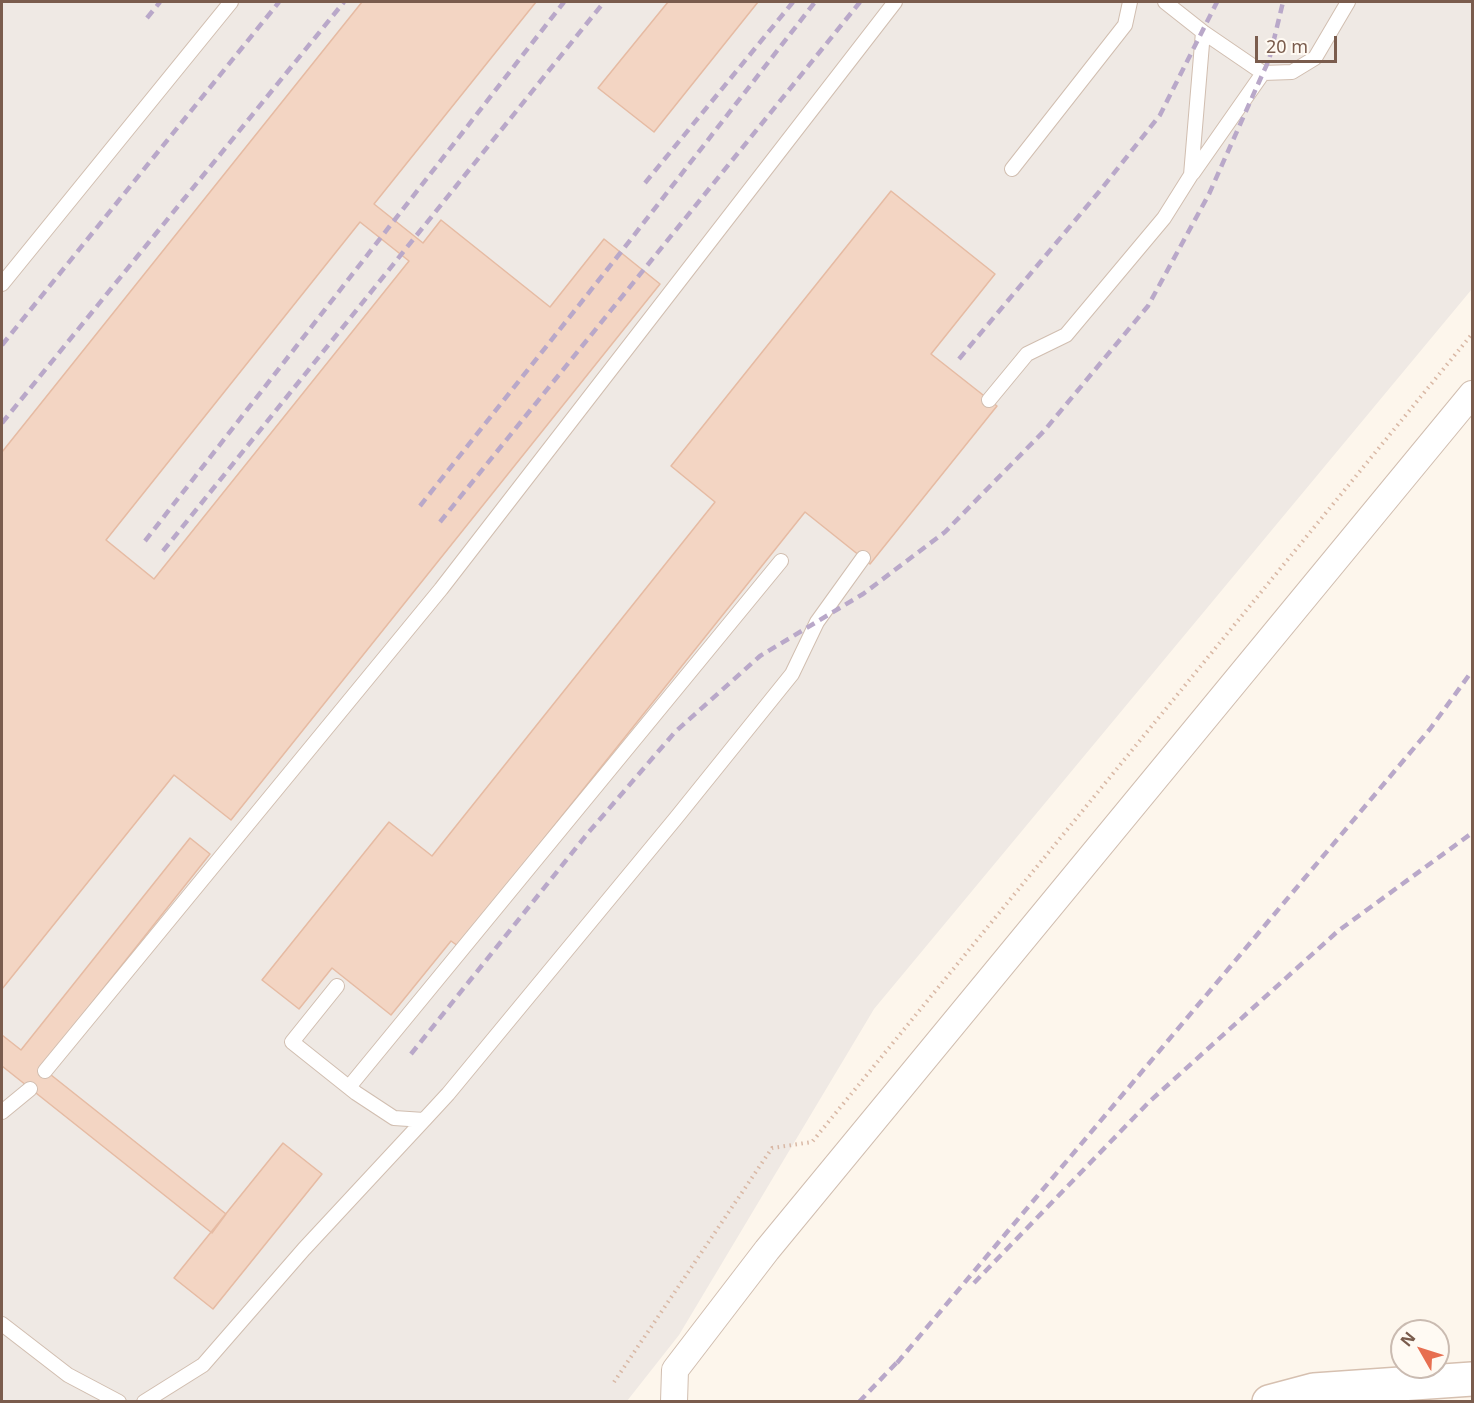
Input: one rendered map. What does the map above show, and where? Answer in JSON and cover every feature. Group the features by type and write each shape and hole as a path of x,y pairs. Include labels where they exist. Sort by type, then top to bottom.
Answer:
{"main road":[{"path":"1269,1401 1314,1390 1473,1379"}],"street":[{"path":"674,1401 675,1370 767,1250 1473,394"}],"lane":[{"path":"2,284 231,2"},
{"path":"45,1071 441,590 895,2"},
{"path":"1011,169 1125,25 1130,2"},
{"path":"1165,2 1203,32 1263,73 1292,72 1315,58 1348,2"},
{"path":"1191,175 1203,32"},
{"path":"989,400 1027,354 1066,335 1164,218 1191,175 1263,73"},
{"path":"144,1401 203,1365 304,1249 448,1094 662,836 792,674 817,622 863,558"},
{"path":"349,1087 781,561"},
{"path":"337,986 292,1042 349,1087 394,1118 424,1119"},
{"path":"2,1112 30,1089"},
{"path":"2,1324 68,1375 119,1401"}],"path":[{"path":"614,1382 772,1148 812,1142 1473,334"}],"shaded area":[{"path":"2,2 1472,2 1472,289 874,1009 679,1335 627,1401 2,1402"}],"building":[{"path":"362,2 536,2 374,204 423,243 441,220 550,307 604,239 660,284 231,820 174,775 2,989 2,452","holes":["360,222 409,261 154,579 106,540"]},
{"path":"668,2 758,2 654,132 598,88"},
{"path":"891,191 995,274 931,354 997,406 870,564 805,512 458,946 451,941 391,1015 332,968 299,1009 262,980 389,822 432,856 715,502 671,466"},
{"path":"190,838 210,854 41,1067 226,1214 212,1233 2,1066 2,1035 21,1050"},
{"path":"283,1143 322,1174 213,1309 174,1278"}],"railway":[{"path":"147,18 160,2"},
{"path":"2,345 279,2"},
{"path":"2,423 344,2"},
{"path":"145,541 564,2"},
{"path":"163,551 604,2"},
{"path":"645,183 793,2"},
{"path":"420,506 815,2"},
{"path":"440,522 860,2"},
{"path":"959,359 1160,115 1217,2"},
{"path":"411,1054 588,833 675,732 760,656 863,594 945,532 1044,431 1148,306 1209,194 1269,60 1283,2"},
{"path":"897,1363 1430,729 1472,671"},
{"path":"974,1283 1149,1102 1338,931 1472,833"},
{"path":"859,1402 903,1356"}]}
